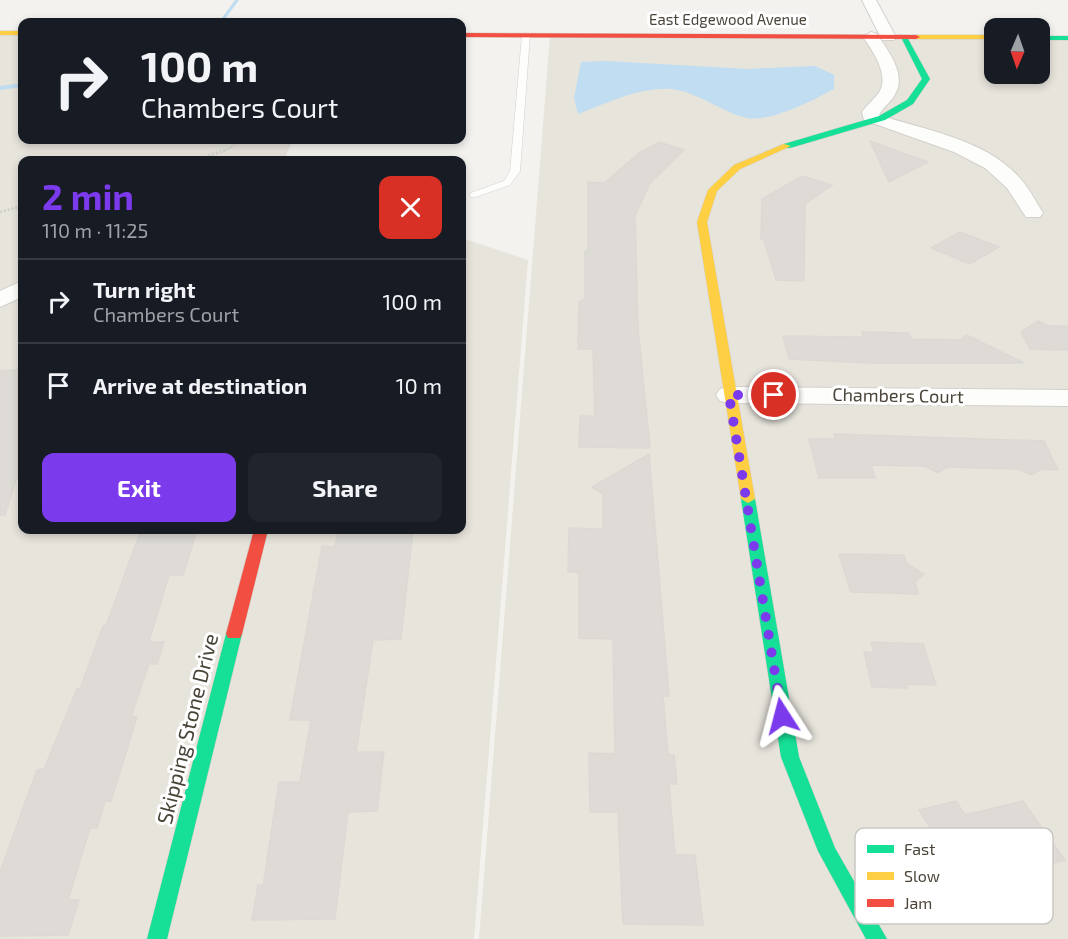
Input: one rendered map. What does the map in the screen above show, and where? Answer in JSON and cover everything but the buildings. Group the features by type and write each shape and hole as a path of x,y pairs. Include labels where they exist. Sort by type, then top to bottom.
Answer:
{"street":[{"path":"855,902 824,850 802,796 790,757 729,395 702,228 702,213 709,195 723,178 754,158 898,112 915,99 926,79 888,37 869,0"},
{"path":"0,33 18,33"},
{"name":"East Edgewood Avenue","path":"466,35 984,37"},
{"path":"888,37 890,72 887,93 873,107 870,116 873,119 964,150 989,163 1013,183 1033,213"},
{"path":"1050,38 1068,38"},
{"path":"0,300 18,290"},
{"name":"Chambers Court","path":"729,395 1068,398"},
{"name":"Skipping Stone Drive","path":"157,939 260,534"},
{"path":"868,924 877,939"}],"lane":[{"path":"472,195 507,183 515,171 526,35"}],"path":[{"path":"209,156 236,144"},
{"path":"0,212 18,207"}],"shaded area":[{"path":"0,33 18,34 18,144 291,144 286,156 18,156 18,534 466,534 466,239 528,260 474,939 0,939"},
{"path":"550,36 984,37 984,84 1050,84 1050,38 1068,38 1068,939 479,939"}],"water":[{"path":"607,61 747,69 815,66 834,75 834,89 790,110 764,118 743,117 699,97 671,89 635,93 578,114 574,98 581,62"}],"waterway":[{"path":"224,18 237,0"},
{"path":"0,88 18,86"}],"traffic: fast":[{"path":"787,146 882,118 910,102 926,79 903,37"},
{"path":"1050,38 1068,38"},
{"path":"748,499 790,757 827,851 855,900"},
{"path":"157,939 234,634"},
{"path":"868,924 877,939"}],"traffic: slow":[{"path":"0,33 18,33"},
{"path":"916,37 984,37"},
{"path":"748,499 702,222 713,190 737,167 787,146"}],"traffic: jam":[{"path":"466,35 916,37"},
{"path":"234,634 260,534"}],"route":[{"path":"774,395 729,395 782,716"}]}
